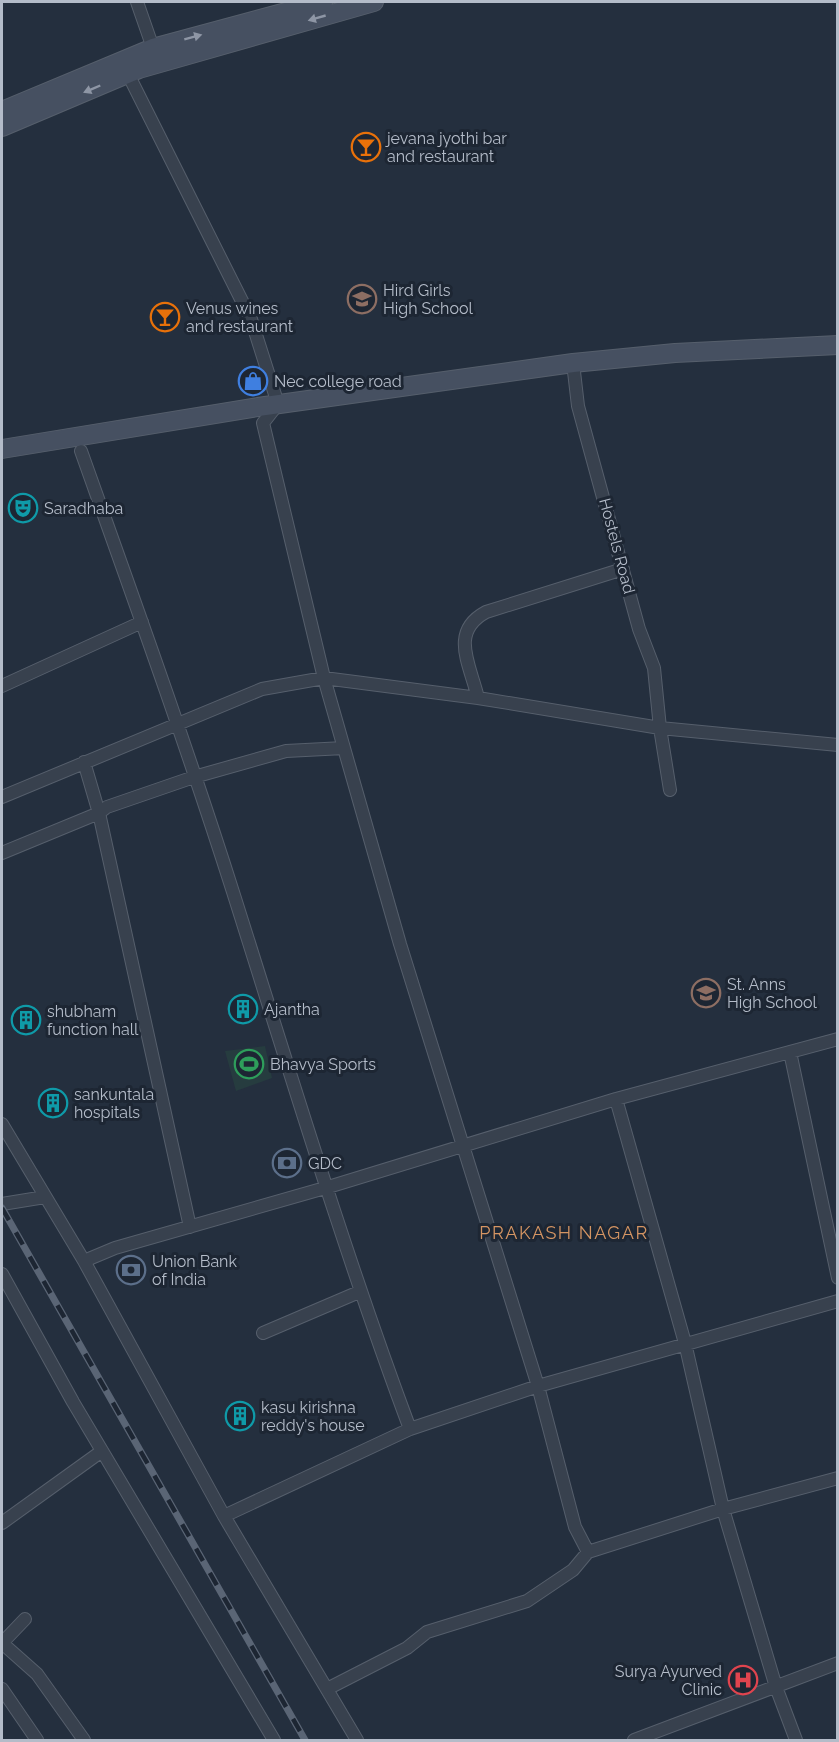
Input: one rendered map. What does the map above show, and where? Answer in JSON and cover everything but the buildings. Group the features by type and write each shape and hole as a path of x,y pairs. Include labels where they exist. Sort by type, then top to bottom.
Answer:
{"main road":[{"path":"2,111 153,48 318,2"},
{"path":"2,127 128,74 374,2"},
{"path":"2,449 258,407 573,363 675,352 837,345"}],"street":[{"path":"137,2 153,48"},
{"path":"128,74 251,319 278,404 263,423 324,678 400,944 538,1386 575,1527 588,1552"},
{"name":"Hostels Road","path":"573,363 578,405 639,629 654,668 660,728 670,790"},
{"path":"81,451 142,622 232,890 359,1292 411,1429"},
{"path":"478,698 463,638 471,620 486,612 623,569"},
{"path":"2,686 142,622"},
{"path":"2,797 262,689 324,678 478,698 660,728 837,746"},
{"path":"2,853 99,813 107,807 194,777 286,751 344,748"},
{"path":"84,762 99,813 190,1227"},
{"path":"84,1261 115,1248 325,1188 616,1098 837,1039"},
{"path":"790,1052 837,1278"},
{"path":"616,1098 685,1343 723,1509 776,1687 796,1740"},
{"path":"2,1124 84,1261 224,1516 357,1740"},
{"path":"2,1204 45,1197"},
{"path":"2,1274 102,1451 274,1740"},
{"path":"263,1333 359,1292"},
{"path":"224,1516 411,1429 538,1386 837,1301"},
{"path":"2,1523 102,1451"},
{"path":"327,1689 407,1648 427,1632 527,1601 573,1570 588,1552 723,1509 837,1478"},
{"path":"25,1619 2,1643 37,1674 84,1740"},
{"path":"634,1740 837,1662"},
{"path":"2,1689 37,1740"}],"green space":[{"name":"Bhavya Sports","path":"265,1046 272,1078 236,1091 225,1051"}],"railway":[{"path":"2,1208 305,1740"}],"place":[{"name":"jevana jyothi bar and restaurant","path":"366,147"},
{"name":"Hird Girls High School","path":"362,299"},
{"name":"Venus wines and restaurant","path":"165,317"},
{"name":"Nec college road","path":"253,381"},
{"name":"Saradhaba","path":"23,508"},
{"name":"St. Anns High School","path":"706,993"},
{"name":"Ajantha","path":"243,1009"},
{"name":"shubham function hall","path":"26,1020"},
{"name":"Bhavya Sports","path":"249,1064"},
{"name":"sankuntala hospitals","path":"53,1103"},
{"name":"GDC","path":"287,1163"},
{"name":"Union Bank of India","path":"131,1270"},
{"name":"kasu kirishna reddy's house","path":"240,1416"},
{"name":"Surya Ayurved Clinic","path":"743,1680"}],"district":[{"name":"PRAKASH NAGAR","path":"564,1232"}]}
